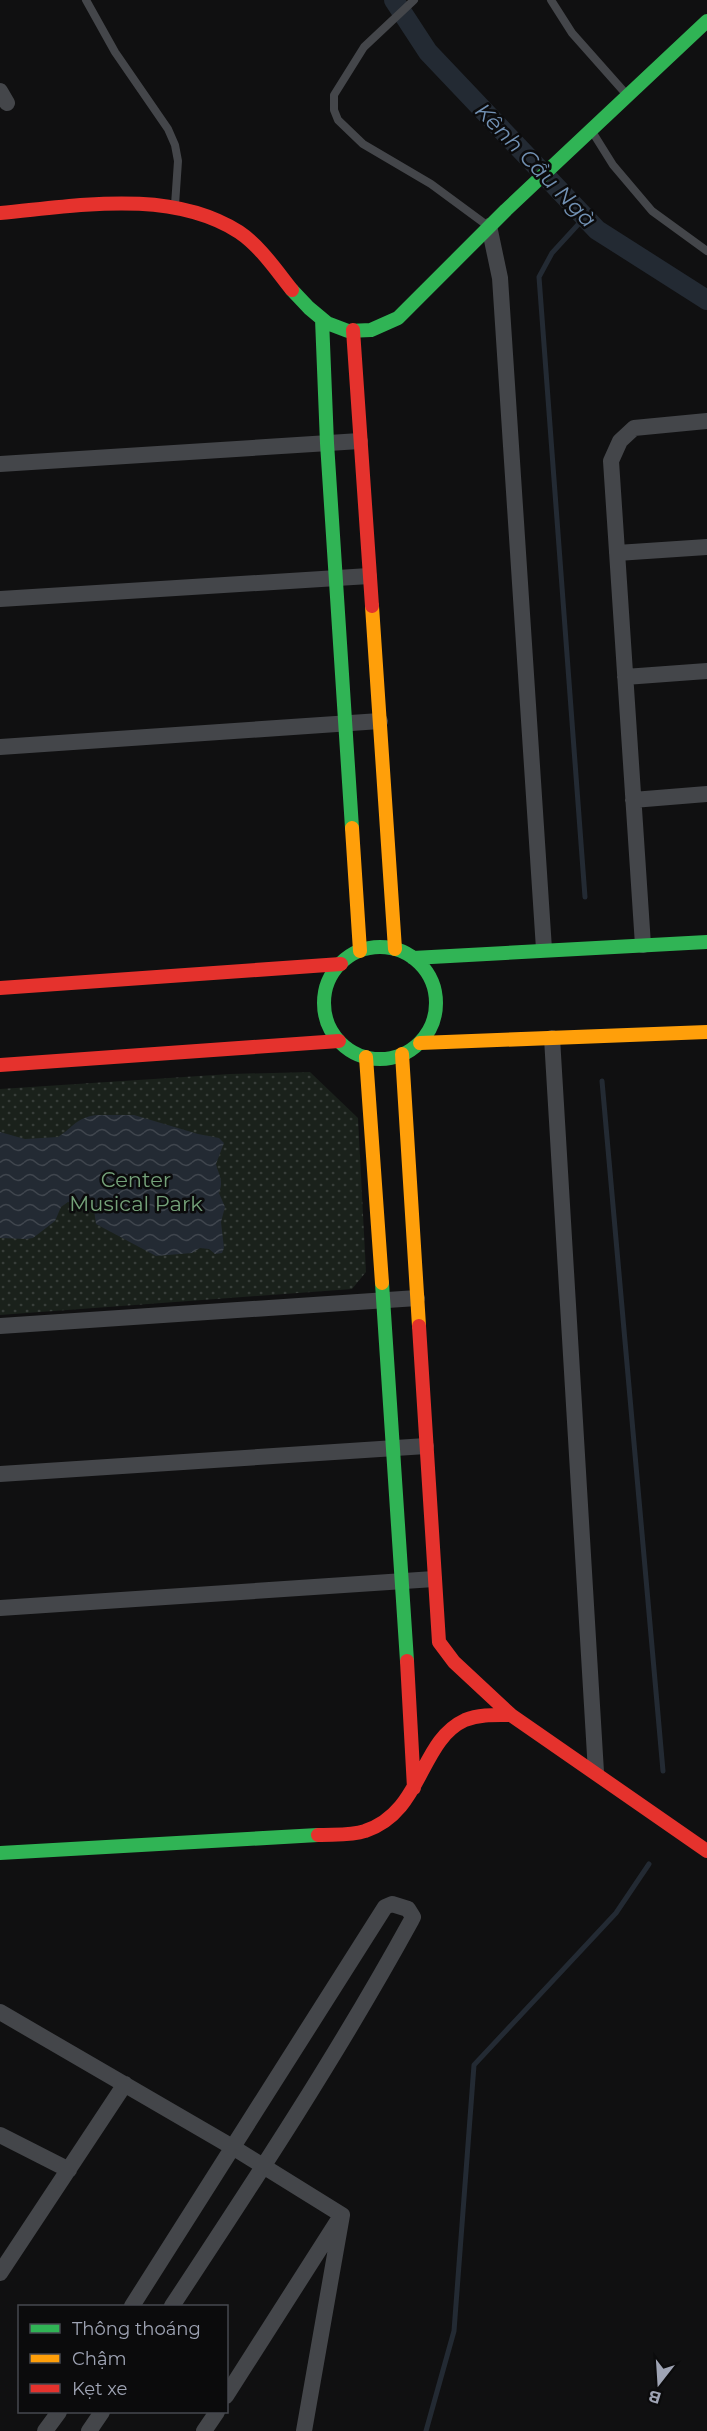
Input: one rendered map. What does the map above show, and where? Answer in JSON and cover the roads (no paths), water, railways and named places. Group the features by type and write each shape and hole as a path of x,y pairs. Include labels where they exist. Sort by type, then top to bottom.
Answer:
{"street":[{"path":"0,213 112,205 164,205 191,210 218,220 240,232 255,245 313,314 336,328 352,330 384,327 398,318 489,226 707,21"},
{"path":"489,226 500,279 544,950"},
{"path":"322,319 327,443 360,951"},
{"path":"352,330 394,950"},
{"path":"642,945 611,460 620,441 634,428 707,421"},
{"path":"0,464 360,441"},
{"path":"617,553 707,547"},
{"path":"0,600 369,576"},
{"path":"625,677 707,671"},
{"path":"0,747 380,721"},
{"path":"633,800 707,794"},
{"path":"413,958 707,942"},
{"path":"383,947 394,950 418,961 430,976 436,993 434,1020 420,1043 402,1054 388,1059 366,1057 353,1052 339,1041 329,1026 324,1007 326,988 333,971 347,958 360,951 383,947"},
{"path":"0,988 341,964"},
{"path":"420,1043 707,1032"},
{"path":"552,1038 596,1772"},
{"path":"0,1065 339,1041"},
{"path":"402,1054 439,1642 445,1653 511,1715 707,1851"},
{"path":"366,1057 403,1581 414,1791"},
{"path":"0,1326 417,1298"},
{"path":"0,1474 426,1446"},
{"path":"0,1608 434,1579"},
{"path":"0,1853 363,1832 394,1816 414,1791 434,1748 445,1734 459,1724 490,1712 511,1715"},
{"path":"133,2305 385,1907 392,1904 408,1909 413,1917 317,2083 173,2305"},
{"path":"0,2012 234,2148 342,2215"},
{"path":"0,2273 6,2251 69,2170 125,2084"},
{"path":"0,2135 69,2170"},
{"path":"228,2393 342,2215"},
{"path":"304,2431 342,2215"},
{"path":"45,2431 58,2413"},
{"path":"89,2431 101,2413"},
{"path":"204,2431 215,2413"}],"lane":[{"path":"86,0 115,52 168,129 175,145 178,161 175,207"},
{"path":"414,0 364,47 342,78 334,95 334,110 338,120 363,144 431,184 489,226"},
{"path":"551,0 572,33 627,96"},
{"path":"591,130 613,165 652,211 707,251"}],"water":[{"path":"97,1115 134,1115 219,1138 224,1143 216,1164 221,1181 219,1193 225,1207 221,1222 224,1248 222,1253 215,1254 209,1249 200,1248 192,1253 156,1256 96,1224 94,1210 83,1204 68,1202 61,1207 55,1221 33,1238 0,1238 0,1132 25,1139 58,1137 79,1120"}],"waterway":[{"name":"Kênh Cầu Ngà","path":"394,0 428,52 597,230 707,300"},
{"path":"585,217 552,253 539,277 585,897"},
{"path":"602,1081 663,1771"},
{"path":"426,2431 454,2331 474,2065 616,1913 649,1864"}],"park label":[{"name":"Center Musical Park","path":"136,1192"}]}
